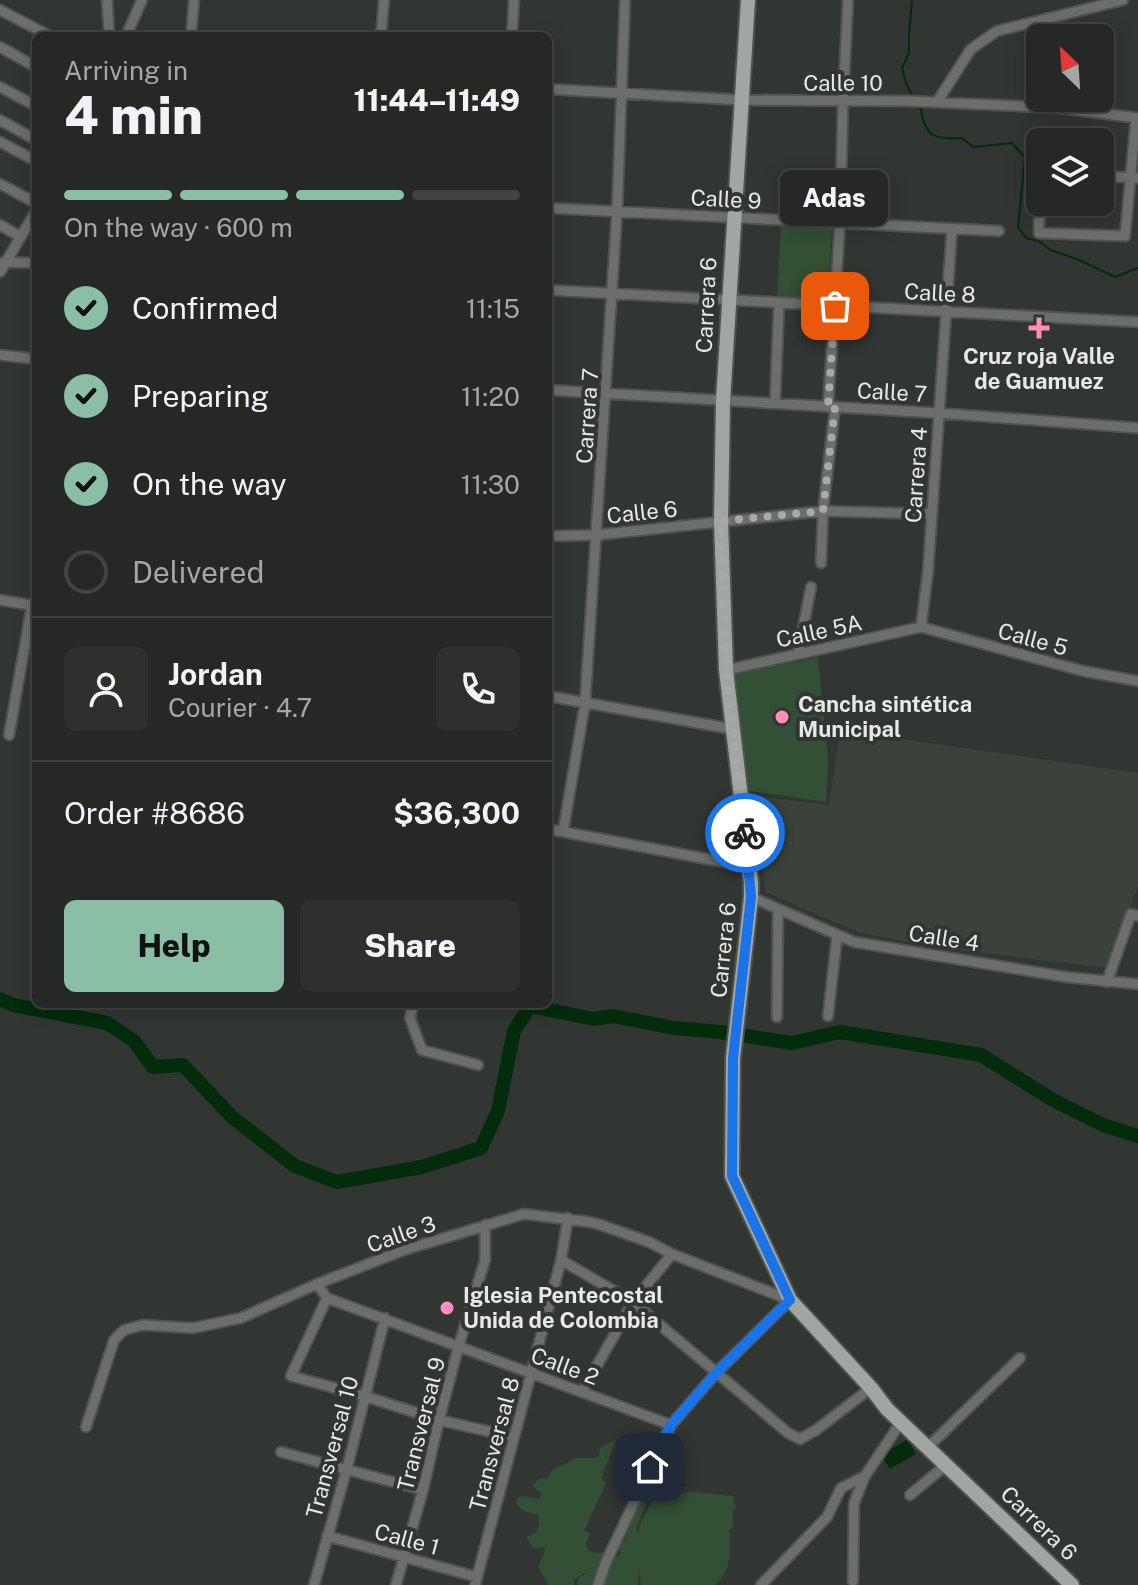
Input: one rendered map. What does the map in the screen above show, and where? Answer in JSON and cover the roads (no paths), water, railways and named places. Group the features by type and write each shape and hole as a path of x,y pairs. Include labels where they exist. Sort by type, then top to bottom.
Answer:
{"main road":[{"name":"Carrera 6","path":"748,0 728,300 721,521 726,670 751,897 733,1058 732,1176 790,1300 887,1409 1072,1585"}],"street":[{"path":"107,0 109,32"},
{"path":"128,32 142,0"},
{"path":"191,32 194,0"},
{"path":"381,32 384,0"},
{"path":"512,32 514,0"},
{"name":"Carrera 7","path":"563,832 585,703 617,212 625,0"},
{"path":"821,563 832,407 848,0"},
{"path":"937,102 971,49 997,31 1123,0"},
{"path":"0,10 42,32"},
{"path":"0,47 32,65"},
{"path":"0,87 32,104"},
{"name":"Calle 10","path":"552,89 741,100 909,101 1060,108 1137,118"},
{"path":"1040,216 1039,233 1125,236 1134,177 1137,118"},
{"path":"0,120 32,138"},
{"path":"0,142 32,159"},
{"path":"1114,176 1134,177"},
{"path":"0,184 32,201"},
{"name":"Calle 9","path":"552,208 999,231"},
{"path":"2,265 32,219"},
{"path":"0,225 21,237"},
{"name":"Carrera 4","path":"921,627 928,571 952,229"},
{"path":"2,265 32,263"},
{"name":"Calle 8","path":"552,290 1138,322"},
{"path":"775,403 779,303"},
{"path":"0,355 32,359"},
{"name":"Calle 7","path":"552,390 1138,428"},
{"name":"Calle 6","path":"552,536 596,535 823,511 932,514"},
{"path":"798,654 811,587"},
{"path":"0,600 32,606"},
{"path":"9,735 32,616"},
{"name":"Calle 5A","path":"726,670 921,627"},
{"name":"Calle 5","path":"921,627 1083,671 1138,681"},
{"path":"552,697 732,729"},
{"path":"552,830 750,867"},
{"name":"Calle 4","path":"751,897 854,942 1107,982 1138,984"},
{"path":"777,1017 778,909"},
{"path":"1107,982 1134,915"},
{"path":"828,1016 837,936"},
{"path":"412,1008 410,1018 422,1050 478,1065"},
{"name":"Calle 3","path":"86,1427 114,1340 124,1330 143,1325 193,1328 241,1318 404,1250 524,1214 601,1225 790,1300"},
{"name":"Transversal 8","path":"476,1581 561,1260 568,1218"},
{"name":"Transversal 9","path":"396,1585 459,1345 485,1260 485,1225"},
{"path":"582,1392 633,1302 672,1254"},
{"path":"561,1260 633,1302 788,1433 800,1439 871,1388"},
{"path":"317,1284 327,1298 291,1376 439,1420 513,1437"},
{"name":"Calle 2","path":"327,1298 671,1425"},
{"path":"598,1585 671,1425 717,1372 790,1300"},
{"name":"Transversal 10","path":"314,1585 385,1318"},
{"path":"928,1447 1020,1358"},
{"path":"853,1581 854,1503 865,1476 901,1422"},
{"path":"281,1452 423,1490"},
{"path":"910,1495 946,1465"},
{"path":"761,1585 827,1517 841,1488 865,1476"},
{"name":"Calle 1","path":"327,1536 405,1557 476,1581"}],"waterway":[{"path":"912,0 909,53 902,68 913,98"},
{"path":"915,105 921,109 925,126 933,135 962,138 973,147 1012,143 1025,157 1018,227 1026,238 1039,241 1050,250 1115,277 1138,268"},
{"path":"0,999 13,1005 107,1023 134,1041 153,1067 183,1065 232,1117 295,1166 337,1182 422,1167 481,1148 498,1111 514,1031 529,1008"},
{"path":"540,1008 594,1019 613,1016 674,1028 792,1043 840,1032 981,1055 1053,1100 1103,1125 1138,1136"}],"place":[{"name":"Adas","path":"835,306"},
{"name":"Cruz roja Valle de Guamuez","path":"1039,328"},
{"name":"Cancha sintética Municipal","path":"782,717"},
{"name":"Iglesia Pentecostal Unida de Colombia","path":"447,1308"}]}
